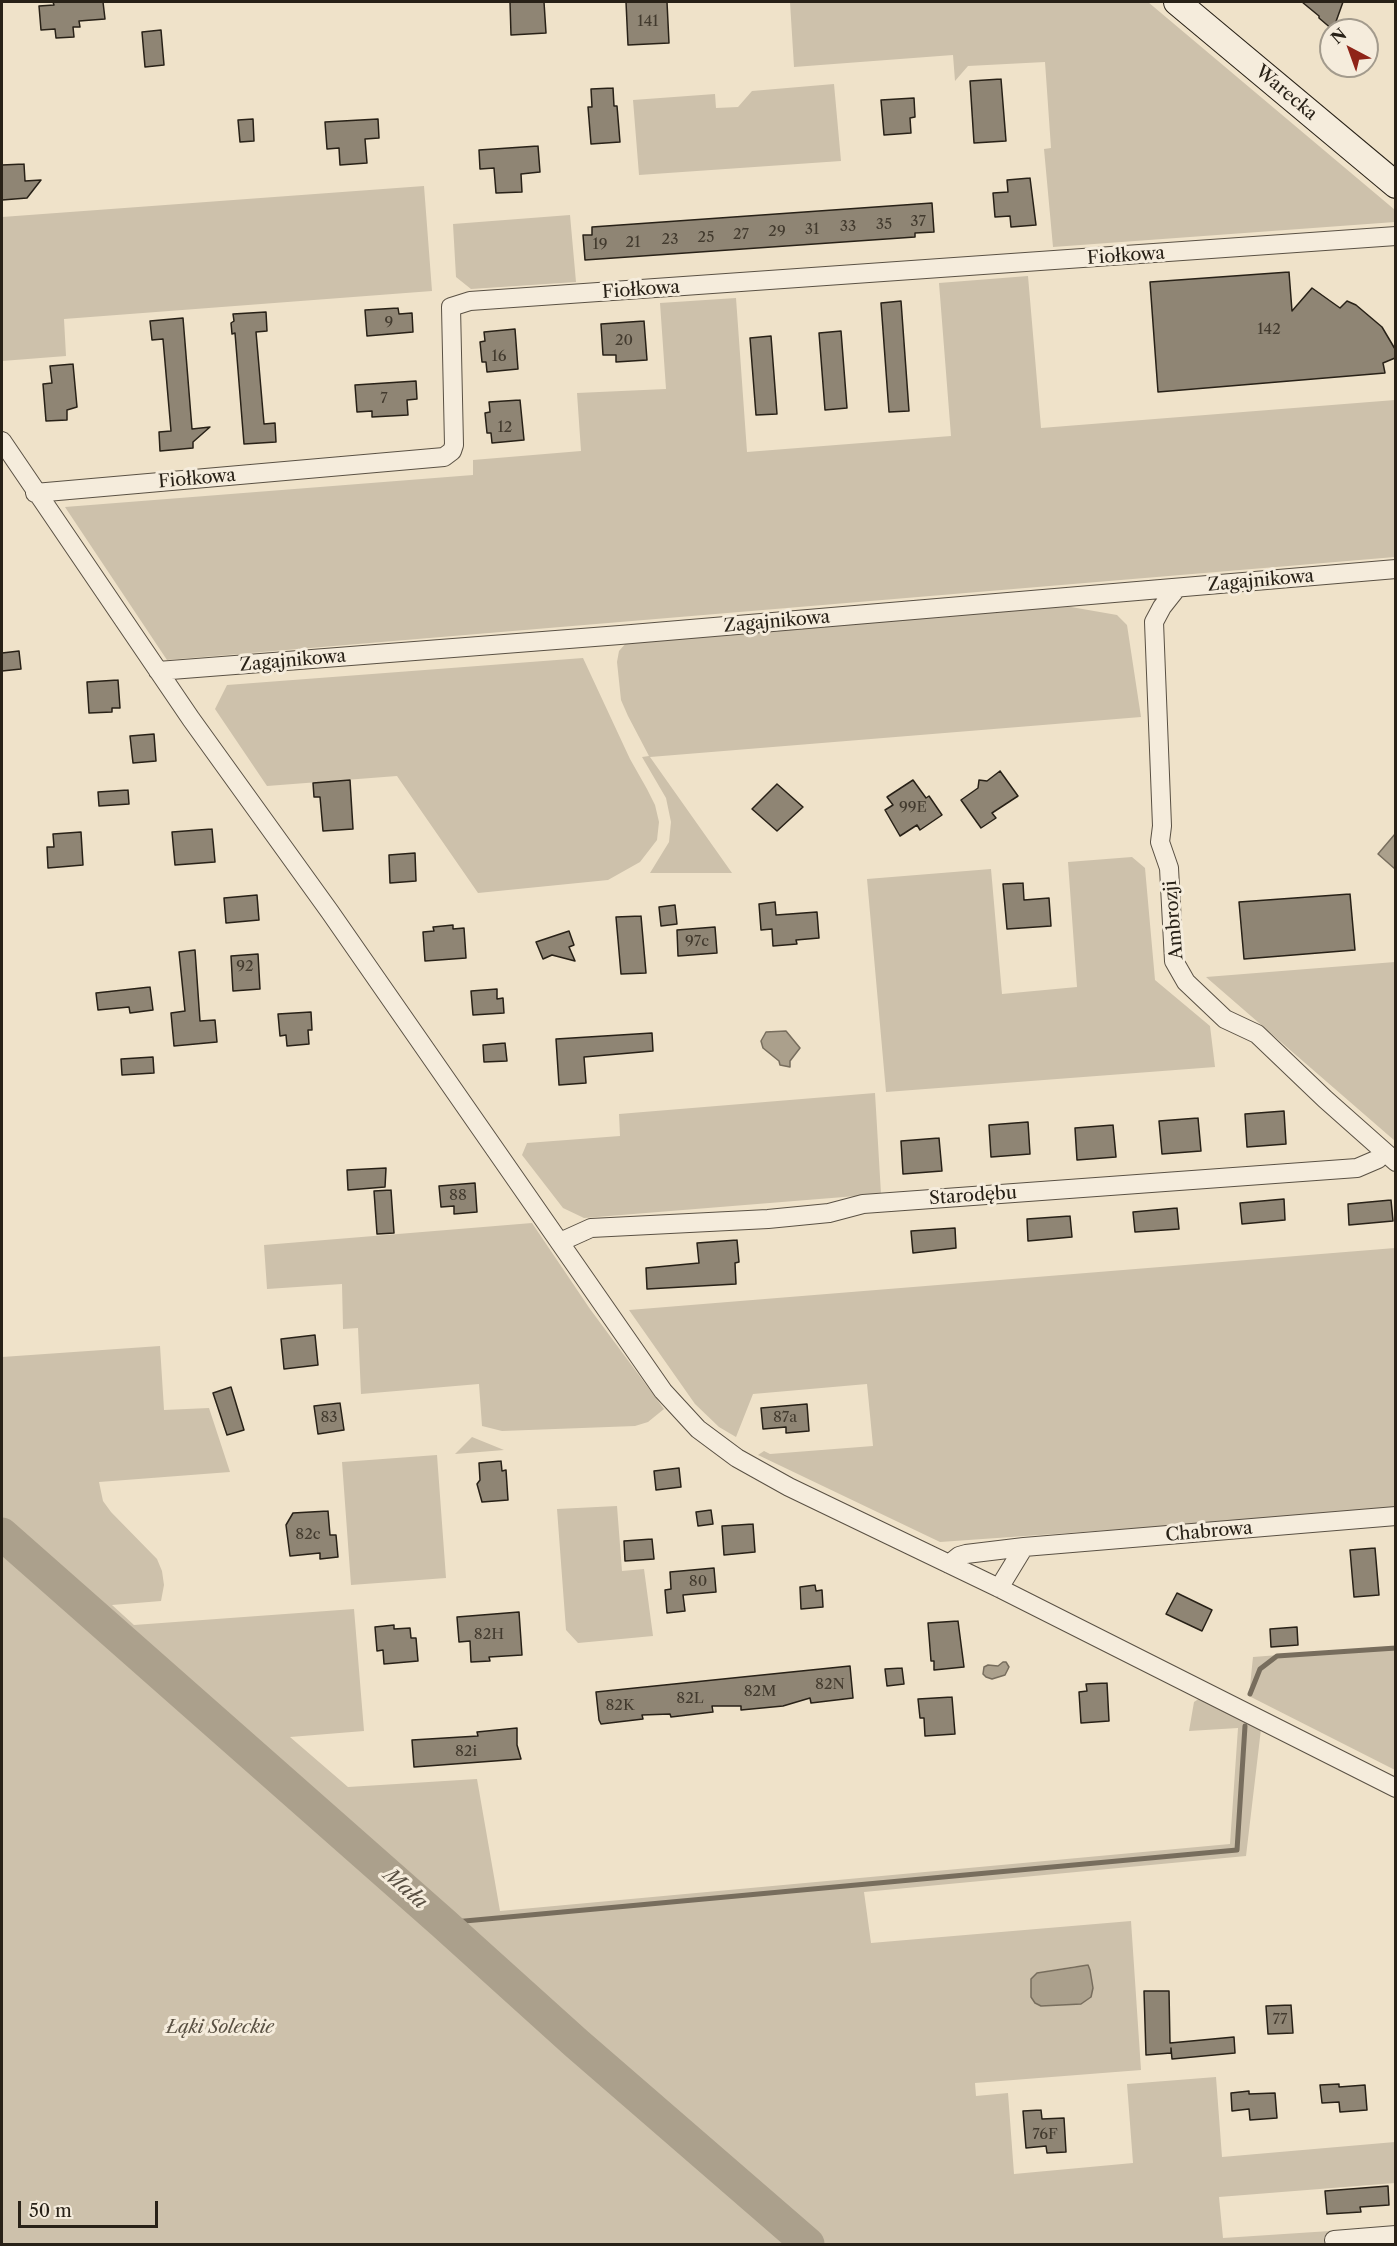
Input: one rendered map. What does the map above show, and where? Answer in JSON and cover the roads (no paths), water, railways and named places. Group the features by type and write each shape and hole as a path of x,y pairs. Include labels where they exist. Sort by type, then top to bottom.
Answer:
{"street":[{"name":"Warecka","path":"1177,2 1395,185"},
{"name":"Fiołkowa","path":"35,493 444,457 452,451 454,445 451,307 470,301 1395,236"},
{"path":"2,441 35,493 158,671 337,921 663,1390 698,1429 737,1458 789,1487 999,1588 1395,1788"},
{"name":"Zagajnikowa","path":"158,671 1395,569"},
{"name":"Ambrozji","path":"1177,588 1154,622 1162,826 1160,842 1169,868 1174,961 1186,982 1225,1019 1257,1034 1310,1086 1390,1157"},
{"name":"Starodębu","path":"560,1242 591,1228 768,1219 829,1213 864,1204 1357,1168 1378,1159 1390,1157"},
{"name":"Chabrowa","path":"949,1564 959,1556 966,1554 1024,1547 1395,1516"},
{"path":"999,1588 1024,1547"},
{"path":"1334,2240 1395,2235"}],"waterway":[{"name":"Mała","path":"2,1534 576,2043 808,2244"},
{"path":"1250,1694 1260,1669 1277,1656 1396,1648"},
{"path":"443,1923 1237,1850 1245,1726"}],"park label":[{"name":"Łąki Soleckie","path":"220,2028"}]}
